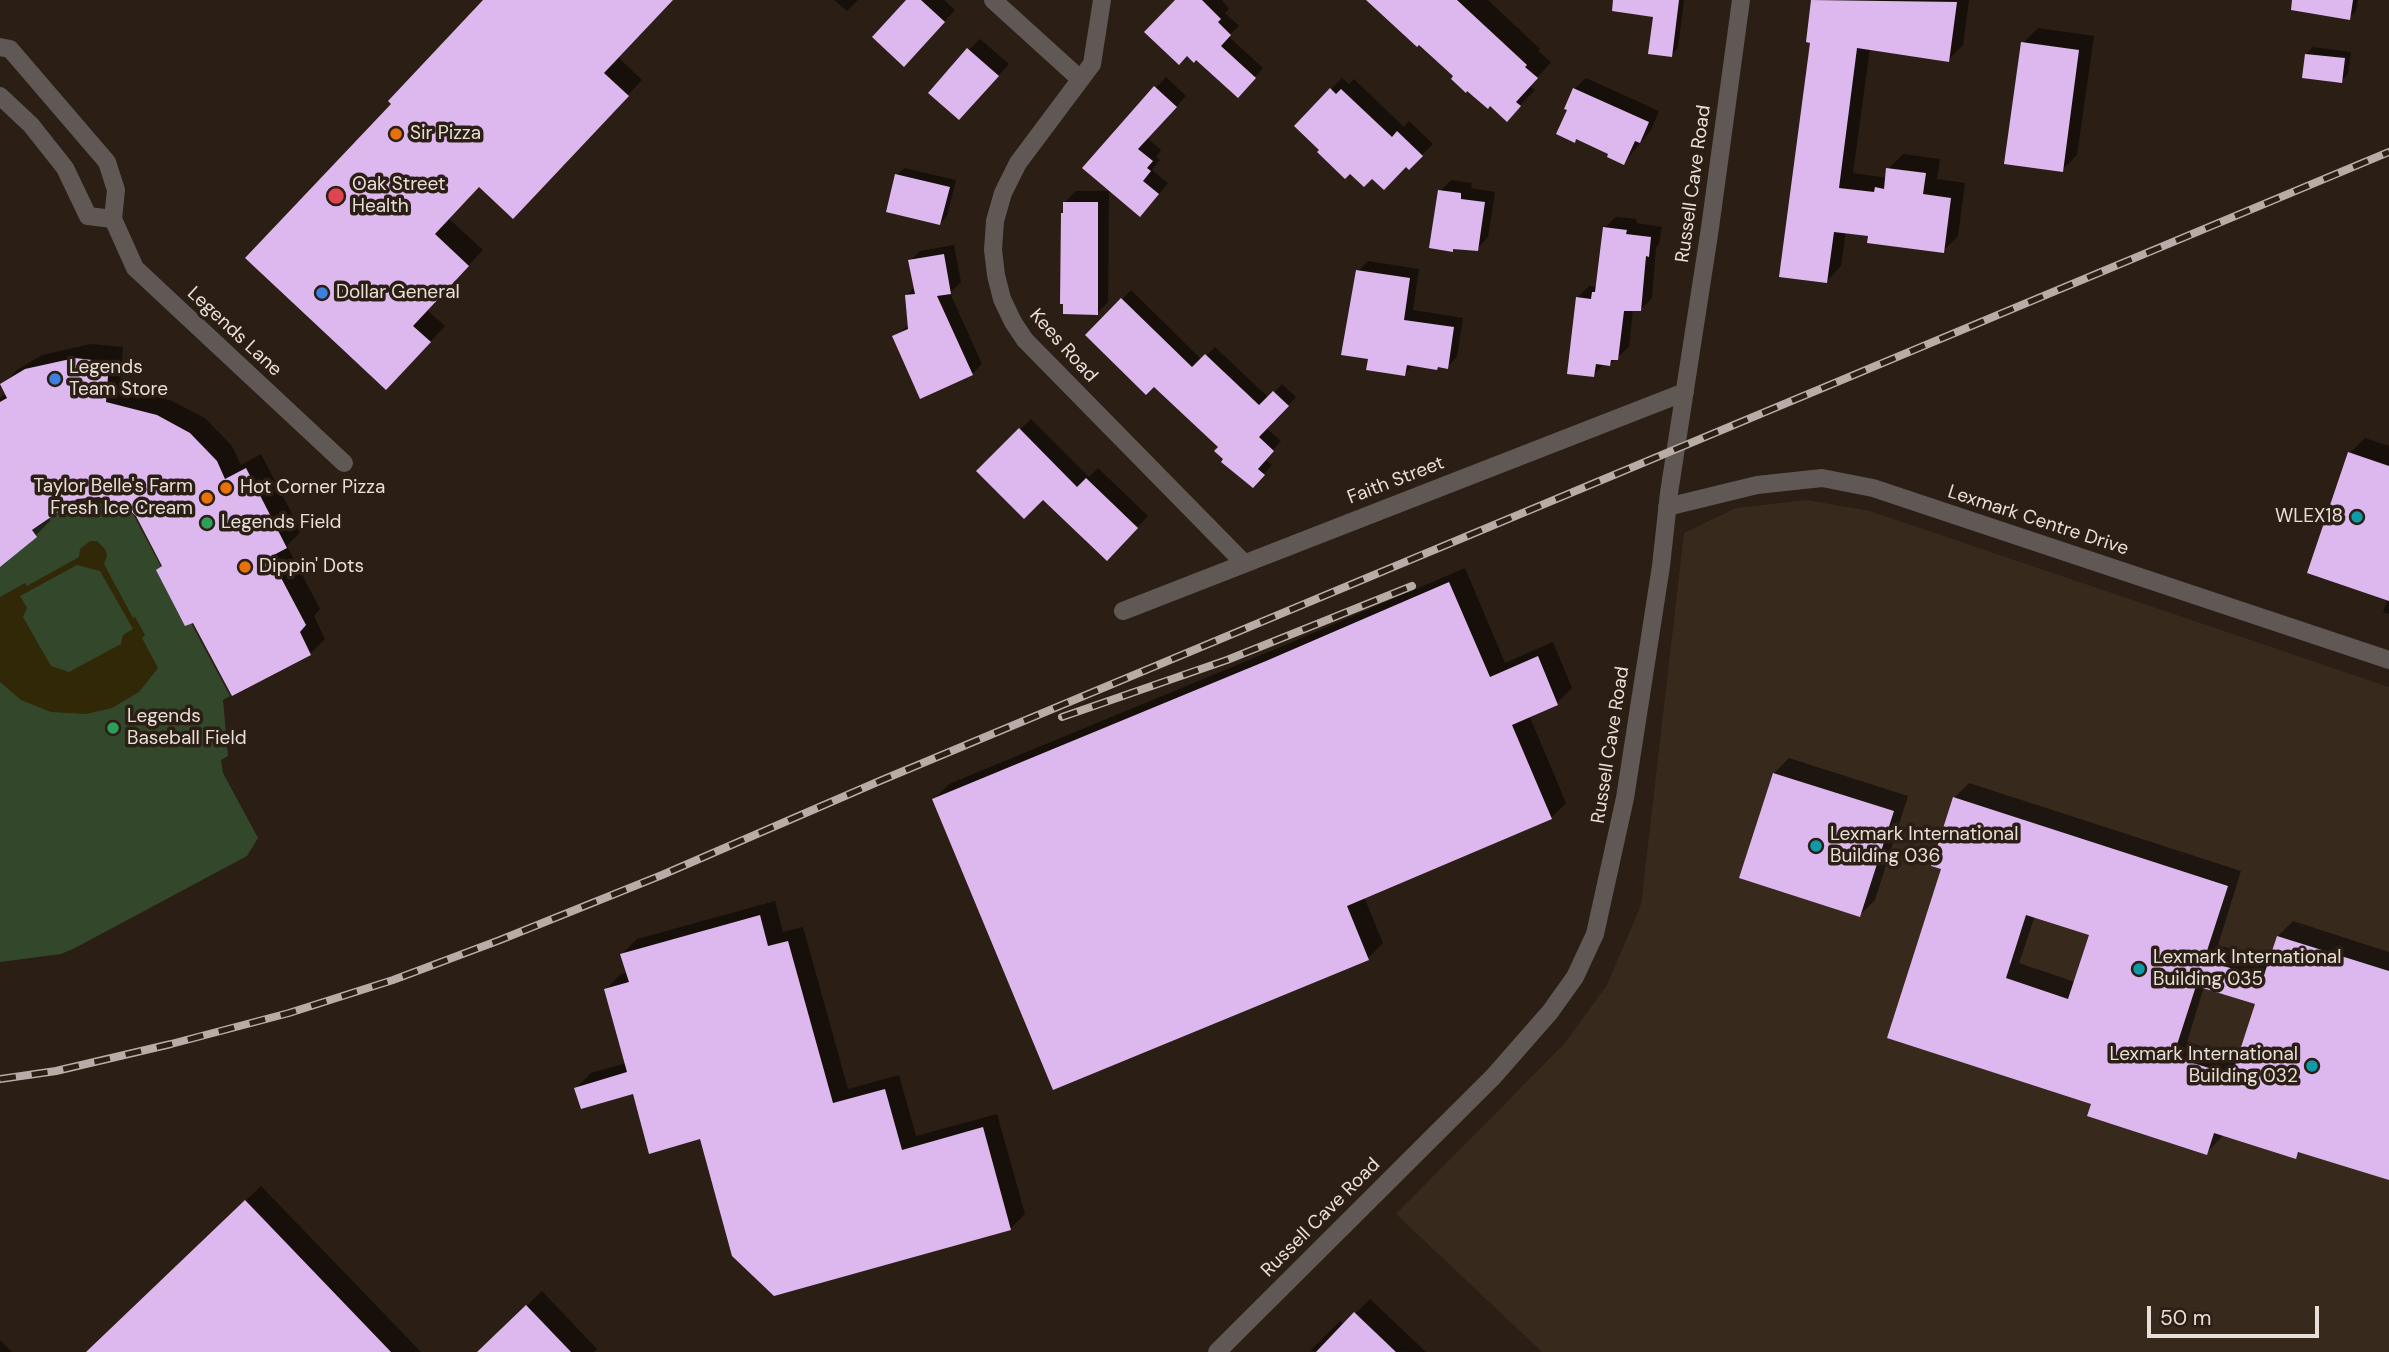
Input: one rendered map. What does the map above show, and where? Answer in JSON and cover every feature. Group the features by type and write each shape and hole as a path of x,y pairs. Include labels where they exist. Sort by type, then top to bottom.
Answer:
{"street":[{"path":"993,0 1080,79"},
{"name":"Kees Road","path":"1102,0 1092,64 1018,163 1003,193 995,221 993,250 1002,299 1025,340 1243,562"},
{"name":"Russell Cave Road","path":"1217,1352 1493,1076 1550,1012 1574,977 1595,934 1622,811 1661,566 1667,508 1741,0"},
{"name":"Legends Lane","path":"0,47 10,49 107,162 116,190 113,219 135,268 344,463"},
{"path":"0,96 31,124 65,168 88,216 113,219"},
{"name":"Faith Street","path":"1124,611 1243,562 1685,392"},
{"name":"Lexmark Centre Drive","path":"1667,508 1758,485 1822,478 1872,488 2389,660"}],"shaded area":[{"path":"1807,500 1870,511 2389,687 2389,1352 1542,1352 1396,1214 1565,1043 1607,985 1641,905 1684,533 1736,508"}],"green space":[{"name":"Legends Baseball Field","path":"87,499 133,514 230,696 223,700 228,756 221,760 223,773 258,838 247,856 75,948 61,954 0,962 0,558 50,517"}],"sand":[{"path":"90,541 97,541 105,549 107,555 104,564 145,635 142,638 158,668 139,692 112,708 86,714 51,712 21,700 0,682 0,597 25,583 27,586 79,557 80,549","holes":["77,565 100,571 133,629 123,635 121,644 69,672 51,666 23,617 27,608 20,596"]}],"building":[{"path":"483,0 673,0 604,73 629,96 513,219 479,187 435,234 469,266 413,326 431,342 386,390 245,258 391,104 388,101"},
{"path":"906,0 921,0 945,22 904,67 872,37"},
{"path":"1175,0 1202,0 1221,19 1218,22 1231,35 1221,46 1256,78 1238,98 1196,60 1194,63 1187,56 1179,65 1144,32"},
{"path":"1366,0 1457,0 1538,78 1516,102 1521,106 1507,122 1490,106 1488,109 1467,91 1466,93 1451,79 1453,76"},
{"path":"1613,0 1679,0 1672,57 1648,54 1653,17 1612,11"},
{"path":"1811,0 1957,2 1949,62 1857,48 1839,188 1874,192 1875,187 1884,189 1886,168 1926,173 1923,194 1951,198 1944,253 1867,243 1868,236 1834,232 1827,283 1779,277 1810,43 1806,42"},
{"path":"2292,0 2353,0 2350,20 2291,10"},
{"path":"2021,42 2079,50 2063,172 2004,164"},
{"path":"967,48 999,76 959,120 928,93"},
{"path":"2305,54 2345,58 2342,83 2302,78"},
{"path":"1154,86 1177,107 1138,149 1153,161 1147,168 1151,171 1143,181 1159,194 1140,217 1082,168"},
{"path":"1330,88 1336,94 1341,89 1392,137 1397,131 1423,156 1409,170 1406,167 1384,190 1372,179 1364,187 1350,174 1345,179 1294,126"},
{"path":"1573,88 1649,122 1640,143 1635,141 1624,165 1576,139 1575,143 1556,134"},
{"path":"895,174 950,187 940,225 886,212"},
{"path":"1438,190 1461,193 1461,199 1485,202 1478,251 1453,249 1453,252 1429,248"},
{"path":"1063,202 1098,202 1098,315 1063,314 1063,304 1060,304"},
{"path":"1603,227 1627,230 1626,234 1651,237 1649,257 1646,256 1641,311 1624,311 1618,360 1611,360 1610,366 1596,364 1594,377 1567,374 1576,297 1591,299 1592,292 1595,292"},
{"path":"944,254 951,294 937,296 973,375 920,399 892,336 908,329 905,295 915,294 908,260"},
{"path":"1356,270 1410,278 1404,320 1454,327 1448,369 1407,365 1405,376 1366,370 1368,359 1341,355"},
{"path":"1121,298 1192,367 1205,354 1259,405 1273,391 1289,406 1259,437 1274,451 1258,469 1265,475 1253,488 1221,462 1223,459 1214,451 1218,447 1154,387 1146,395 1085,335"},
{"name":"Legends Field","path":"75,358 109,362 106,402 157,415 190,433 217,461 225,479 246,468 287,548 270,557 306,625 300,632 311,655 232,696 193,623 185,626 156,570 162,566 136,516 127,508 99,497 77,499 32,530 37,537 0,567 0,402 7,398 0,384 25,369"},
{"path":"1019,428 1077,487 1086,478 1138,528 1107,561 1043,500 1024,519 976,471"},
{"name":"WLEX18","path":"2348,452 2389,466 2389,601 2307,573"},
{"path":"1449,582 1490,677 1538,656 1558,705 1512,725 1552,819 1347,906 1369,960 1053,1090 932,799"},
{"name":"Lexmark International Building 036","path":"1773,773 1894,811 1860,917 1739,878"},
{"name":"Lexmark International Building 035","path":"1953,797 2228,886 2204,960 2263,978 2277,936 2389,971 2389,1180 2298,1152 2296,1159 2214,1133 2207,1155 2087,1116 2091,1104 1887,1038 1941,869 1931,866","holes":["2026,915 2089,935 2068,999 2006,978","2196,986 2255,1004 2232,1075 2173,1057"]},
{"path":"760,915 768,946 788,941 833,1103 885,1089 902,1150 983,1127 1011,1230 774,1296 732,1256 700,1139 649,1154 633,1094 581,1109 574,1088 627,1072 604,989 629,982 620,954"},
{"path":"245,1200 391,1352 86,1352"},
{"path":"526,1305 571,1352 477,1352"},
{"path":"1354,1312 1396,1352 1316,1352"}],"railway":[{"path":"0,1079 56,1071 289,1013 393,980 500,940 662,875 882,780 2389,152"},
{"path":"1062,717 1227,660 1412,586"}],"place":[{"name":"Sir Pizza","path":"396,134"},
{"name":"Oak Street Health","path":"336,196"},
{"name":"Dollar General","path":"322,293"},
{"name":"Legends Team Store","path":"55,379"},
{"name":"Hot Corner Pizza","path":"226,488"},
{"name":"Taylor Belle's Farm Fresh Ice Cream","path":"207,498"},
{"name":"WLEX18","path":"2357,517"},
{"name":"Legends Field","path":"207,523"},
{"name":"Dippin' Dots","path":"245,567"},
{"name":"Legends Baseball Field","path":"113,728"},
{"name":"Lexmark International Building 036","path":"1816,846"},
{"name":"Lexmark International Building 035","path":"2139,969"},
{"name":"Lexmark International Building 032","path":"2312,1066"}]}
